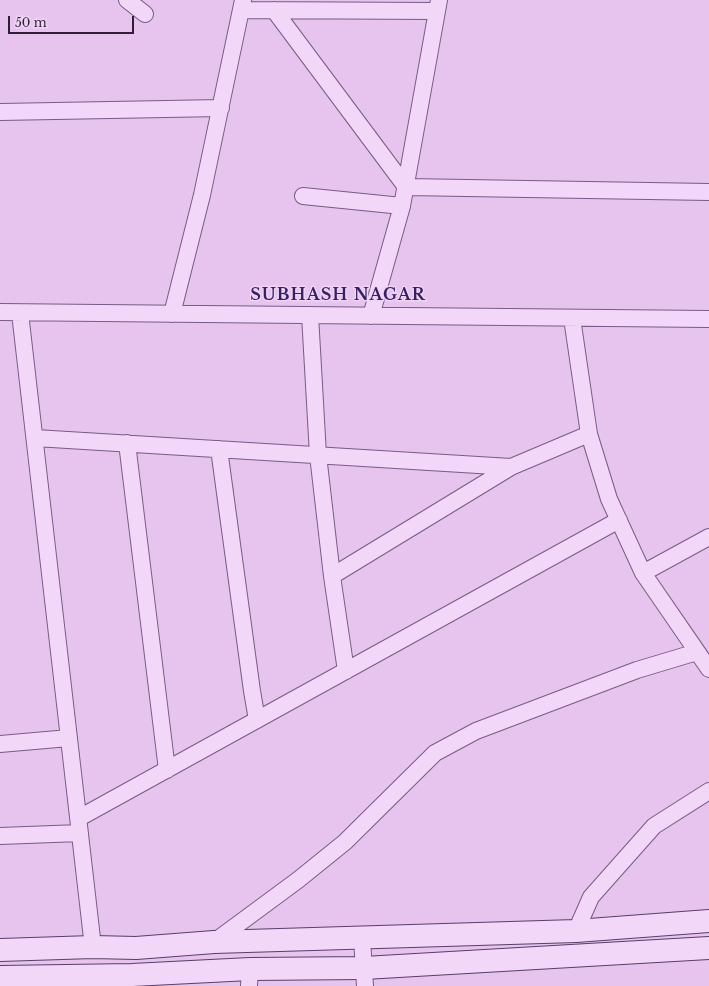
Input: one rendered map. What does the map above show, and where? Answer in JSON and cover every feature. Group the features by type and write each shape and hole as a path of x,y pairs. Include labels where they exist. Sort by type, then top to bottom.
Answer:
{"street":[{"path":"128,0 145,14"},
{"path":"172,314 202,195 242,5 274,10 438,5 402,206 372,316"},
{"path":"274,10 406,187"},
{"path":"0,112 221,108"},
{"path":"406,187 709,192"},
{"path":"302,196 402,206"},
{"path":"0,312 709,319"},
{"path":"20,313 94,947"},
{"path":"310,315 318,455 332,576 346,671"},
{"path":"572,318 589,434 609,499 643,573 709,669"},
{"path":"332,576 511,467 589,434"},
{"path":"35,438 511,467"},
{"path":"127,443 167,770"},
{"path":"219,449 257,720"},
{"path":"0,836 79,826 167,770 619,520"},
{"path":"643,573 709,537"},
{"path":"214,942 298,880 345,842 435,753 476,731 637,670 697,652"},
{"path":"0,744 69,738"},
{"path":"576,931 591,897 654,826 709,791"},
{"path":"0,950 94,947 136,948 214,942 362,939 576,931 709,921"},
{"path":"362,939 364,977"},
{"path":"131,981 136,948"},
{"path":"0,977 131,981 364,977 709,948"}],"district":[{"name":"SUBHASH NAGAR","path":"338,295"}]}
